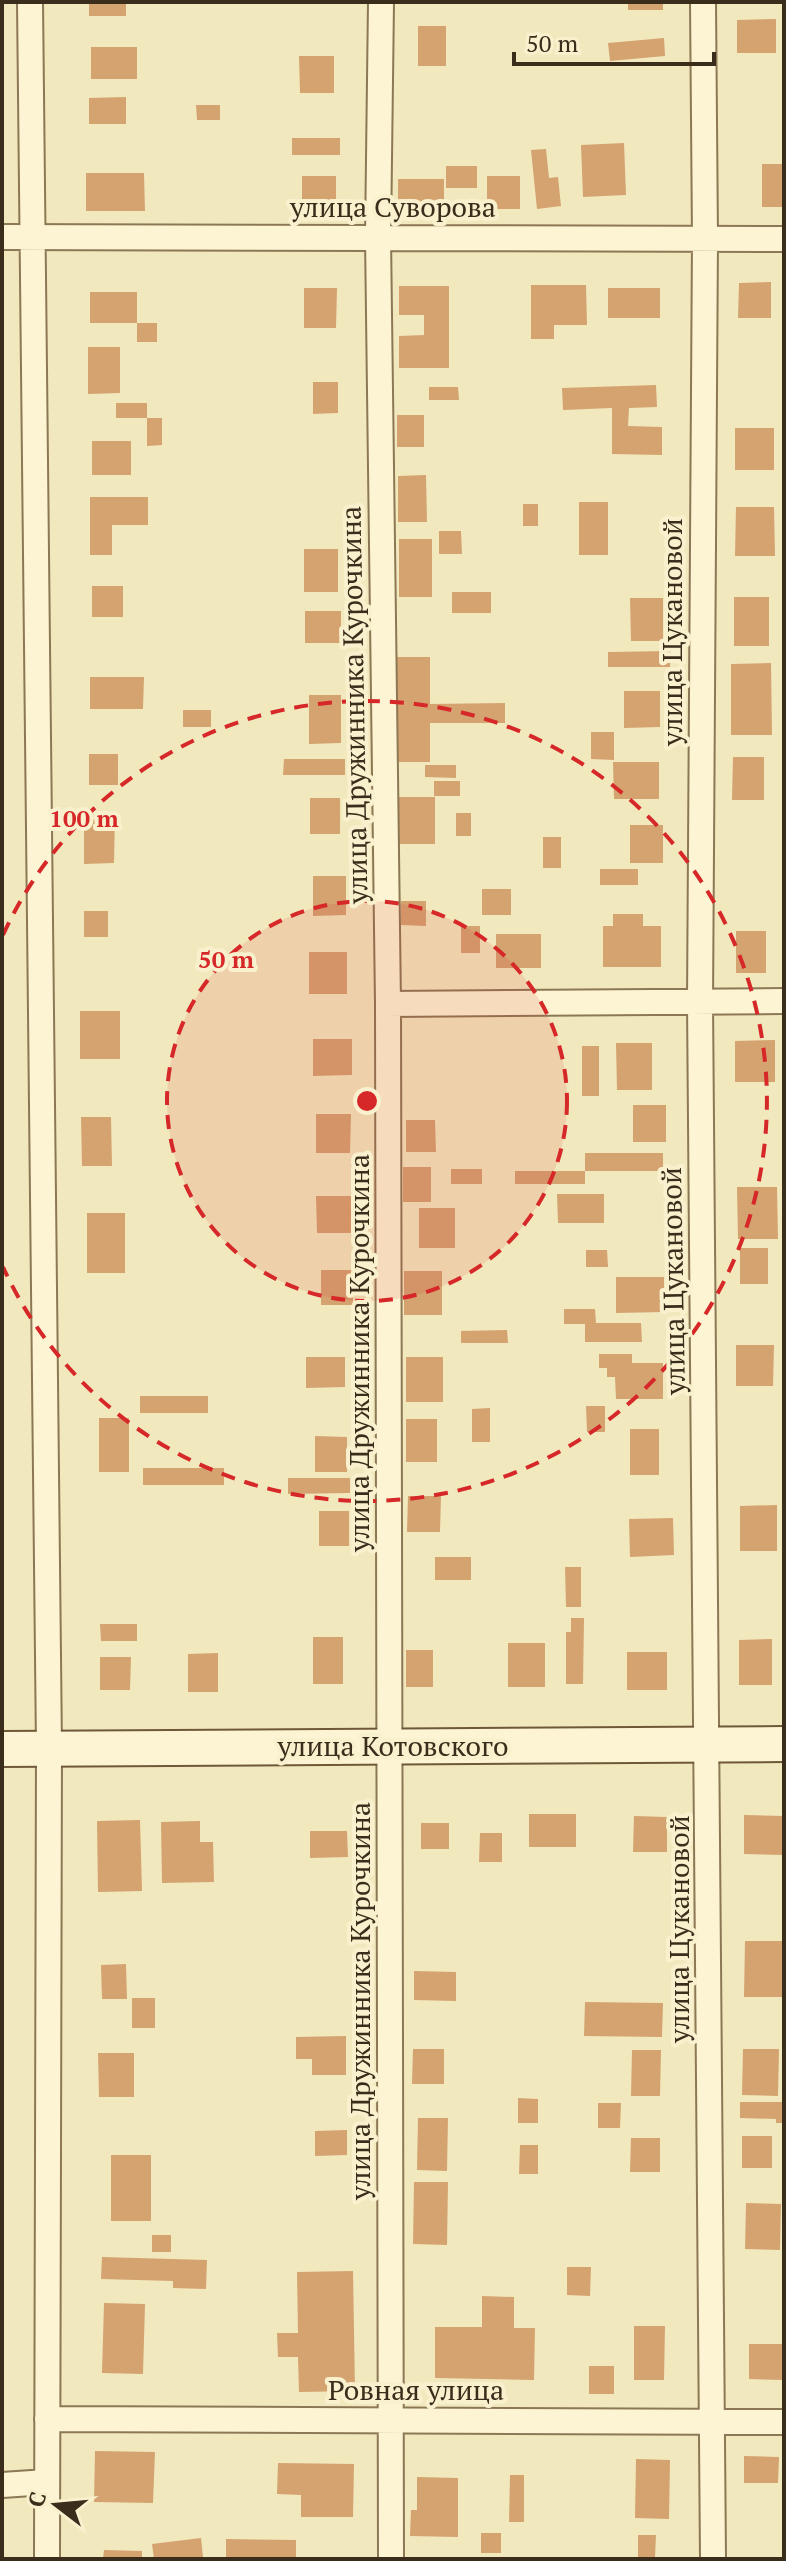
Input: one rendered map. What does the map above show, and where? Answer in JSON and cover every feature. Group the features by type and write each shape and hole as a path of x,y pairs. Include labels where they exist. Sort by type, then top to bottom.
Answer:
{"street":[{"path":"30,2 49,1748 47,2559"},
{"name":"улица Дружинника Курочкина","path":"381,2 378,237 388,1004 391,2559"},
{"name":"улица Цукановой","path":"703,2 705,239 700,1002 713,2559"},
{"name":"улица Суворова","path":"2,237 784,239"},
{"path":"388,1004 784,1001"},
{"name":"улица Котовского","path":"2,1749 784,1744"},
{"name":"Ровная улица","path":"47,2419 784,2422"},
{"path":"2,2485 47,2482"}],"building":[{"path":"89,2 126,2 126,16 89,16"},
{"path":"628,2 663,2 663,10 628,10"},
{"path":"776,19 776,53 737,53 737,20"},
{"path":"418,26 446,26 446,66 418,66"},
{"path":"664,38 665,56 610,61 608,43"},
{"path":"91,47 137,47 137,79 91,79"},
{"path":"299,56 334,56 334,93 300,93"},
{"path":"126,97 126,124 89,124 89,98"},
{"path":"196,105 220,105 220,120 197,120"},
{"path":"292,138 340,138 340,155 292,155"},
{"path":"624,143 626,195 583,197 581,145"},
{"path":"546,149 549,178 558,177 561,206 537,209 531,150"},
{"path":"762,164 784,164 784,207 762,207"},
{"path":"446,166 477,166 477,188 446,188"},
{"path":"86,173 144,173 145,211 86,211"},
{"path":"302,176 336,176 336,208 302,208"},
{"path":"487,176 520,176 520,209 487,209"},
{"path":"398,179 444,179 444,210 398,210"},
{"path":"771,282 771,318 738,318 739,283"},
{"path":"531,285 586,285 587,325 554,325 554,339 531,339"},
{"path":"399,286 449,286 449,368 399,368 399,336 424,335 424,315 399,315"},
{"path":"304,288 337,288 336,328 304,328"},
{"path":"608,288 660,288 660,318 608,318"},
{"path":"90,292 137,292 137,323 90,323"},
{"path":"137,323 157,323 157,342 137,342"},
{"path":"88,347 120,347 120,393 88,394"},
{"path":"313,382 338,382 338,413 313,414"},
{"path":"656,385 657,407 629,408 628,426 662,427 662,455 612,454 612,408 563,410 562,388"},
{"path":"429,387 458,387 459,400 429,400"},
{"path":"116,403 147,403 147,418 116,418"},
{"path":"397,415 424,415 424,447 397,447"},
{"path":"147,418 162,418 162,445 147,446"},
{"path":"735,428 774,428 774,470 735,470"},
{"path":"92,441 131,441 131,475 92,475"},
{"path":"426,475 427,522 398,522 398,476"},
{"path":"90,497 148,497 148,525 112,525 112,555 90,555"},
{"path":"579,502 608,502 608,555 579,555"},
{"path":"523,504 538,504 538,526 523,526"},
{"path":"736,507 774,507 775,556 735,556"},
{"path":"439,531 461,531 462,554 439,554"},
{"path":"399,539 432,539 432,597 399,597"},
{"path":"304,549 338,549 338,592 304,592"},
{"path":"92,586 123,586 123,617 92,617"},
{"path":"452,592 491,592 491,613 452,613"},
{"path":"734,597 769,597 769,646 734,646"},
{"path":"630,598 663,598 663,641 631,641"},
{"path":"305,611 341,611 341,643 305,643"},
{"path":"671,651 670,667 608,667 608,652"},
{"path":"395,657 430,657 430,704 505,703 505,723 430,723 430,762 396,762"},
{"path":"771,663 772,735 731,735 731,664"},
{"path":"90,677 144,677 143,709 90,709"},
{"path":"624,691 660,691 660,727 624,728"},
{"path":"309,695 341,695 341,743 309,744"},
{"path":"183,710 211,710 211,727 183,727"},
{"path":"591,732 614,732 614,760 591,759"},
{"path":"89,754 118,754 118,785 89,785"},
{"path":"733,757 764,757 764,800 732,800"},
{"path":"284,759 345,759 345,775 283,775"},
{"path":"613,762 659,762 659,799 614,799"},
{"path":"425,765 456,765 456,778 425,777"},
{"path":"434,781 460,781 460,796 434,796"},
{"path":"398,797 435,797 435,844 398,844"},
{"path":"310,798 340,798 340,834 310,834"},
{"path":"456,813 471,813 471,836 456,836"},
{"path":"84,814 115,814 114,863 84,864"},
{"path":"630,825 663,825 663,863 630,863"},
{"path":"543,837 561,837 561,868 543,868"},
{"path":"600,869 638,869 638,885 600,885"},
{"path":"313,876 346,876 346,915 313,916"},
{"path":"482,889 511,889 511,915 482,915"},
{"path":"401,901 426,901 426,926 401,925"},
{"path":"84,911 108,911 108,937 84,937"},
{"path":"613,914 643,914 643,926 661,926 661,967 603,967 603,926 613,926"},
{"path":"461,926 480,926 480,953 461,953"},
{"path":"736,931 766,931 766,973 736,973"},
{"path":"496,934 541,934 541,968 496,968"},
{"path":"309,952 347,952 347,994 309,994"},
{"path":"80,1011 120,1011 120,1059 80,1059"},
{"path":"313,1039 352,1039 352,1075 313,1076"},
{"path":"775,1040 775,1082 735,1082 735,1041"},
{"path":"616,1043 652,1043 652,1090 617,1090"},
{"path":"582,1046 599,1046 599,1096 582,1096"},
{"path":"633,1105 666,1105 666,1142 633,1142"},
{"path":"316,1114 351,1114 350,1153 316,1153"},
{"path":"81,1117 111,1117 112,1166 82,1166"},
{"path":"406,1120 435,1120 436,1152 406,1152"},
{"path":"585,1153 663,1153 663,1171 585,1171"},
{"path":"403,1167 431,1167 431,1202 403,1202"},
{"path":"451,1169 482,1169 482,1184 451,1184"},
{"path":"515,1171 585,1171 585,1184 515,1184"},
{"path":"737,1187 777,1187 778,1239 738,1239"},
{"path":"557,1194 604,1194 604,1223 558,1223"},
{"path":"316,1196 353,1196 353,1233 317,1233"},
{"path":"419,1208 455,1208 455,1248 419,1248"},
{"path":"87,1213 125,1213 125,1273 87,1273"},
{"path":"740,1248 768,1248 768,1284 740,1284"},
{"path":"586,1250 607,1250 608,1267 586,1267"},
{"path":"321,1270 353,1270 353,1305 321,1305"},
{"path":"404,1271 442,1271 442,1315 404,1315"},
{"path":"616,1277 664,1277 664,1312 616,1313"},
{"path":"564,1309 595,1309 596,1323 641,1323 642,1342 585,1342 585,1324 564,1324"},
{"path":"507,1330 508,1343 461,1343 461,1331"},
{"path":"736,1345 774,1345 773,1386 736,1386"},
{"path":"599,1354 632,1354 632,1363 663,1363 663,1399 616,1399 615,1377 607,1377 607,1368 599,1368"},
{"path":"306,1357 345,1357 345,1387 306,1388"},
{"path":"406,1357 443,1357 443,1402 406,1402"},
{"path":"140,1396 208,1396 208,1413 140,1413"},
{"path":"586,1406 605,1406 605,1432 587,1432"},
{"path":"490,1408 490,1442 472,1442 472,1409"},
{"path":"99,1418 129,1418 129,1472 99,1472"},
{"path":"406,1419 437,1419 437,1462 406,1462"},
{"path":"630,1429 659,1429 659,1475 630,1475"},
{"path":"315,1436 347,1437 347,1472 315,1472"},
{"path":"143,1468 224,1468 224,1485 143,1485"},
{"path":"288,1478 350,1478 350,1493 288,1494"},
{"path":"408,1496 441,1496 440,1532 407,1532"},
{"path":"777,1505 777,1551 740,1551 740,1506"},
{"path":"319,1511 349,1511 349,1546 319,1546"},
{"path":"673,1518 674,1555 630,1557 629,1519"},
{"path":"435,1557 471,1557 471,1580 435,1580"},
{"path":"565,1567 581,1567 581,1607 566,1607"},
{"path":"571,1618 584,1618 583,1684 566,1684 566,1632 571,1632"},
{"path":"100,1624 137,1624 137,1641 101,1641"},
{"path":"313,1637 343,1637 343,1684 313,1684"},
{"path":"772,1639 772,1685 739,1685 739,1640"},
{"path":"508,1643 545,1643 545,1687 508,1687"},
{"path":"406,1650 433,1650 433,1687 406,1687"},
{"path":"627,1652 667,1652 667,1690 627,1690"},
{"path":"218,1653 218,1692 188,1692 188,1654"},
{"path":"100,1657 131,1657 130,1690 100,1690"},
{"path":"529,1814 576,1814 576,1847 529,1847"},
{"path":"744,1815 784,1816 784,1855 744,1854"},
{"path":"634,1816 667,1817 667,1852 633,1852"},
{"path":"140,1820 142,1891 98,1892 97,1821"},
{"path":"200,1821 200,1842 213,1842 214,1882 162,1883 161,1822"},
{"path":"421,1823 449,1823 449,1849 421,1849"},
{"path":"310,1831 347,1831 348,1857 310,1858"},
{"path":"480,1833 502,1833 502,1862 479,1862"},
{"path":"745,1941 784,1941 784,1997 744,1997"},
{"path":"126,1964 127,1999 102,1999 101,1965"},
{"path":"414,1971 456,1972 456,2001 414,2000"},
{"path":"132,1998 155,1998 155,2028 132,2028"},
{"path":"585,2002 663,2003 662,2037 584,2036"},
{"path":"346,2036 346,2075 312,2075 312,2059 296,2059 296,2037"},
{"path":"413,2049 444,2049 444,2084 412,2084"},
{"path":"743,2049 779,2049 778,2096 742,2095"},
{"path":"632,2050 661,2050 660,2096 631,2096"},
{"path":"98,2053 134,2053 134,2097 99,2097"},
{"path":"518,2098 538,2099 538,2123 518,2123"},
{"path":"740,2102 784,2102 784,2123 776,2123 776,2119 740,2118"},
{"path":"598,2103 621,2103 620,2128 598,2128"},
{"path":"418,2118 448,2118 447,2171 417,2170"},
{"path":"347,2130 347,2155 315,2156 315,2131"},
{"path":"742,2136 772,2136 772,2168 742,2168"},
{"path":"631,2138 660,2138 660,2172 630,2172"},
{"path":"520,2145 538,2145 538,2174 519,2174"},
{"path":"111,2155 151,2155 151,2221 111,2221"},
{"path":"414,2182 448,2182 447,2245 413,2244"},
{"path":"746,2203 781,2204 780,2250 745,2249"},
{"path":"152,2235 171,2235 171,2252 152,2252"},
{"path":"102,2257 207,2260 206,2289 173,2288 173,2281 101,2279"},
{"path":"567,2267 591,2267 590,2296 567,2295"},
{"path":"353,2271 355,2391 299,2392 298,2357 278,2357 277,2333 298,2333 297,2272"},
{"path":"482,2296 514,2297 514,2328 535,2328 534,2380 435,2378 435,2327 482,2327"},
{"path":"104,2303 145,2304 143,2374 102,2373"},
{"path":"634,2326 665,2326 664,2380 634,2380"},
{"path":"749,2344 783,2344 783,2380 749,2379"},
{"path":"589,2366 614,2366 614,2394 589,2394"},
{"path":"95,2451 155,2452 153,2503 94,2502"},
{"path":"744,2456 779,2457 778,2483 744,2483"},
{"path":"636,2459 670,2460 669,2519 635,2518"},
{"path":"278,2463 354,2464 353,2517 301,2517 301,2495 277,2494"},
{"path":"510,2475 524,2475 524,2522 509,2522"},
{"path":"417,2477 458,2478 458,2537 410,2536 411,2510 417,2510"},
{"path":"481,2533 501,2533 501,2553 481,2553"},
{"path":"638,2535 656,2535 655,2558 638,2557"},
{"path":"201,2538 203,2557 154,2559 152,2544"},
{"path":"226,2539 296,2540 296,2559 226,2559"},
{"path":"104,2550 142,2551 142,2559 103,2559"}]}
